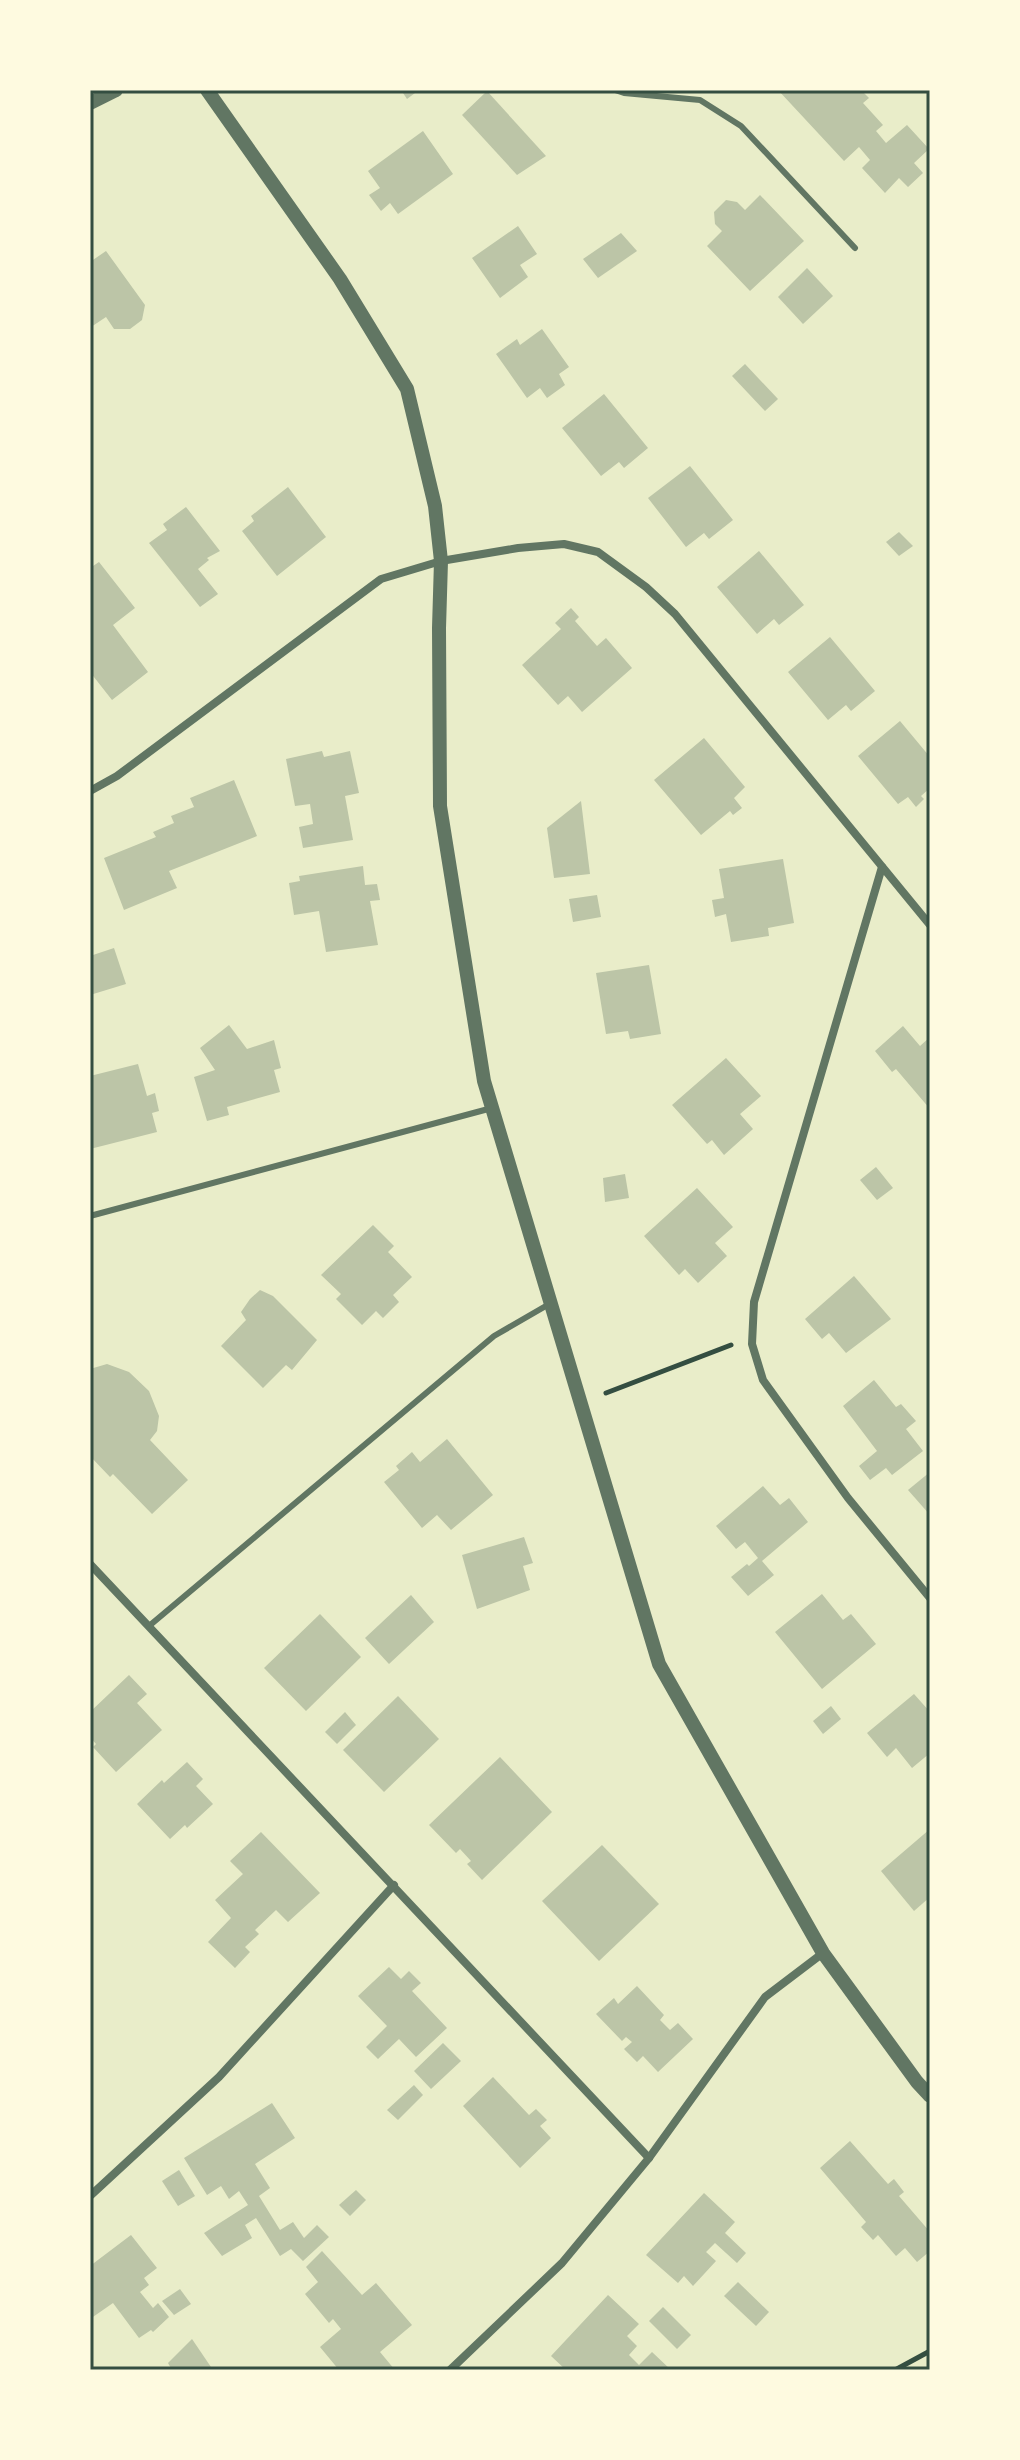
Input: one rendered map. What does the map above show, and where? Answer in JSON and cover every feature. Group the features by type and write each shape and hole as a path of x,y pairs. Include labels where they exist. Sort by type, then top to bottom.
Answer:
{"street":[{"path":"90,103 116,90"},
{"path":"207,90 340,279 407,389 435,506 441,561 440,806 484,1081 659,1664 823,1953 909,2072 930,2096"},
{"path":"90,791 117,776 381,579 441,561 564,544 598,552 646,587 675,614 930,925"},
{"path":"882,867 754,1302 752,1344 763,1380 848,1498 930,1598"},
{"path":"90,1564 649,2158"},
{"path":"90,2196 219,2077 394,1885"},
{"path":"450,2370 562,2263 649,2158 765,1997 823,1953"}],"lane":[{"path":"615,90 700,100 741,126 855,248"},
{"path":"90,1216 492,1108"},
{"path":"149,1626 494,1336 551,1303"}],"path":[{"path":"580,1399 608,1393 727,1345 752,1344"},
{"path":"895,2370 930,2351"}],"building":[{"path":"401,90 419,90 407,99"},
{"path":"778,90 861,90 869,98 863,103 883,125 876,131 886,143 907,125 929,149 914,163 923,173 908,187 899,178 885,193 862,168 870,160 859,147 844,161"},
{"path":"487,91 546,156 517,175 462,115"},
{"path":"423,131 453,174 398,214 390,203 381,211 369,195 380,188 368,171"},
{"path":"760,195 804,241 750,291 707,246 722,231 715,224 714,212 726,200 737,202 745,210"},
{"path":"518,226 537,254 520,265 528,277 500,298 472,258"},
{"path":"621,233 637,251 598,278 583,259"},
{"path":"106,251 145,305 142,320 130,329 114,329 106,317 90,325 90,262"},
{"path":"807,268 833,296 803,324 778,297"},
{"path":"542,329 569,367 559,374 565,385 547,398 540,388 527,398 496,354 517,339 520,345"},
{"path":"745,364 778,399 765,411 732,376"},
{"path":"604,394 648,448 624,468 619,462 601,476 562,428"},
{"path":"690,466 733,520 709,539 704,533 686,547 648,498"},
{"path":"288,487 326,537 277,576 242,531 254,521 251,516"},
{"path":"186,507 220,551 207,558 209,560 198,569 218,594 200,607 149,543 167,530 163,524"},
{"path":"899,532 913,546 899,556 886,542"},
{"path":"759,551 804,605 779,625 774,619 757,634 717,587"},
{"path":"99,562 135,608 113,625 148,672 112,700 90,672 90,568"},
{"path":"571,608 579,617 575,621 597,646 606,638 632,668 582,712 568,696 558,705 522,665 561,629 555,623"},
{"path":"830,637 875,691 851,711 846,705 828,720 788,672"},
{"path":"900,721 930,757 930,788 921,796 924,799 916,807 908,797 898,804 858,756"},
{"path":"704,738 745,787 734,798 742,808 733,815 730,811 701,835 654,780"},
{"path":"322,751 324,757 350,751 359,793 345,796 353,840 303,848 299,827 313,824 310,804 295,806 286,759"},
{"path":"234,780 257,836 169,871 177,888 124,910 104,858 156,837 153,832 174,823 171,816 194,807 190,798"},
{"path":"581,801 590,874 554,878 547,828"},
{"path":"783,859 794,923 768,928 769,936 731,942 726,914 715,917 712,900 724,898 719,869"},
{"path":"363,866 365,885 377,884 380,900 370,901 378,945 326,952 319,911 294,915 289,883 300,881 299,876"},
{"path":"597,895 601,917 573,922 569,899"},
{"path":"114,948 126,984 90,995 90,956"},
{"path":"649,965 661,1034 630,1039 628,1031 606,1034 596,973"},
{"path":"229,1025 247,1049 274,1040 281,1068 274,1070 280,1092 227,1107 229,1115 207,1121 194,1077 215,1070 200,1048"},
{"path":"903,1026 920,1046 930,1037 930,1109 896,1069 892,1072 875,1051"},
{"path":"726,1058 761,1096 740,1114 753,1129 724,1155 712,1140 707,1144 672,1105"},
{"path":"138,1064 147,1096 155,1093 159,1111 152,1113 157,1132 90,1149 90,1076"},
{"path":"876,1167 893,1188 877,1200 860,1180"},
{"path":"625,1174 629,1198 605,1202 603,1178"},
{"path":"697,1188 733,1227 715,1243 727,1256 698,1283 685,1269 679,1275 644,1236"},
{"path":"373,1225 394,1246 388,1252 412,1277 393,1295 399,1302 383,1318 376,1311 362,1325 336,1299 341,1294 321,1275"},
{"path":"854,1276 891,1319 846,1353 829,1333 822,1339 805,1319"},
{"path":"260,1290 273,1296 317,1340 292,1370 286,1365 263,1388 221,1346 246,1320 241,1312"},
{"path":"107,1364 129,1372 149,1391 159,1416 157,1431 150,1440 188,1480 152,1514 113,1474 110,1477 90,1456 90,1369"},
{"path":"874,1380 896,1407 901,1404 916,1421 906,1429 923,1451 892,1475 886,1468 870,1480 859,1466 877,1451 843,1406"},
{"path":"447,1439 493,1495 451,1530 437,1515 422,1528 384,1482 399,1470 396,1466 412,1452 420,1462"},
{"path":"930,1472 930,1515 908,1490"},
{"path":"763,1486 780,1505 789,1498 808,1522 762,1561 774,1575 748,1596 731,1577 758,1558 745,1542 736,1549 716,1526"},
{"path":"524,1537 533,1563 523,1566 530,1590 477,1609 462,1555"},
{"path":"822,1594 843,1620 851,1614 876,1644 822,1689 775,1632"},
{"path":"411,1595 434,1622 389,1664 365,1638"},
{"path":"320,1614 361,1657 306,1711 264,1668"},
{"path":"129,1675 147,1694 137,1703 162,1730 116,1772 93,1747 96,1744 90,1737 90,1712"},
{"path":"914,1694 930,1712 930,1753 912,1768 896,1748 887,1757 867,1733"},
{"path":"398,1696 439,1739 384,1792 343,1750"},
{"path":"831,1706 841,1719 823,1734 813,1721"},
{"path":"345,1712 356,1725 337,1744 325,1732"},
{"path":"500,1757 552,1812 482,1880 467,1864 471,1861 460,1849 456,1853 429,1825"},
{"path":"187,1762 203,1779 196,1786 213,1804 170,1839 137,1804"},
{"path":"930,1829 930,1897 914,1911 881,1871"},
{"path":"261,1832 320,1893 288,1922 276,1910 255,1930 259,1934 245,1947 250,1952 235,1968 208,1942 231,1918 215,1900 243,1874 230,1861"},
{"path":"602,1845 659,1904 599,1961 542,1901"},
{"path":"389,1967 401,1979 409,1971 421,1983 412,1991 447,2028 416,2057 399,2039 378,2059 366,2047 387,2026 358,1996"},
{"path":"637,1986 664,2015 660,2020 670,2030 678,2023 693,2039 658,2072 643,2056 637,2062 624,2049 632,2042 626,2037 622,2041 596,2014 614,1998 618,2004"},
{"path":"443,2043 461,2061 431,2089 414,2071"},
{"path":"493,2077 529,2115 536,2109 547,2120 540,2126 551,2138 520,2168 463,2106"},
{"path":"414,2085 423,2095 398,2120 387,2110"},
{"path":"272,2103 295,2138 255,2164 270,2188 259,2196 280,2230 293,2222 304,2238 317,2225 329,2237 303,2261 291,2249 280,2256 256,2218 245,2225 252,2238 222,2256 204,2233 248,2205 239,2191 229,2199 221,2186 207,2195 184,2158"},
{"path":"850,2141 888,2184 894,2179 904,2192 899,2196 930,2232 930,2251 917,2262 905,2248 896,2256 878,2235 873,2240 861,2227 866,2222 820,2168"},
{"path":"179,2170 195,2196 178,2206 162,2181"},
{"path":"356,2190 366,2200 350,2216 339,2205"},
{"path":"704,2193 735,2222 725,2233 746,2253 737,2263 715,2243 706,2252 716,2261 693,2286 684,2276 678,2283 646,2255"},
{"path":"131,2235 157,2268 144,2278 149,2285 140,2292 153,2308 158,2303 169,2317 153,2332 151,2330 139,2338 113,2303 90,2319 90,2266"},
{"path":"322,2251 362,2295 376,2283 412,2325 380,2352 395,2370 339,2370 320,2347 341,2329 333,2319 329,2323 305,2294 318,2282 306,2267"},
{"path":"738,2282 769,2312 756,2326 724,2296"},
{"path":"180,2289 191,2304 174,2315 162,2301"},
{"path":"608,2295 639,2324 627,2336 637,2346 629,2355 639,2365 652,2352 671,2370 566,2370 551,2356"},
{"path":"663,2307 691,2335 677,2349 649,2321"},
{"path":"192,2339 213,2370 172,2370 168,2363"}]}
